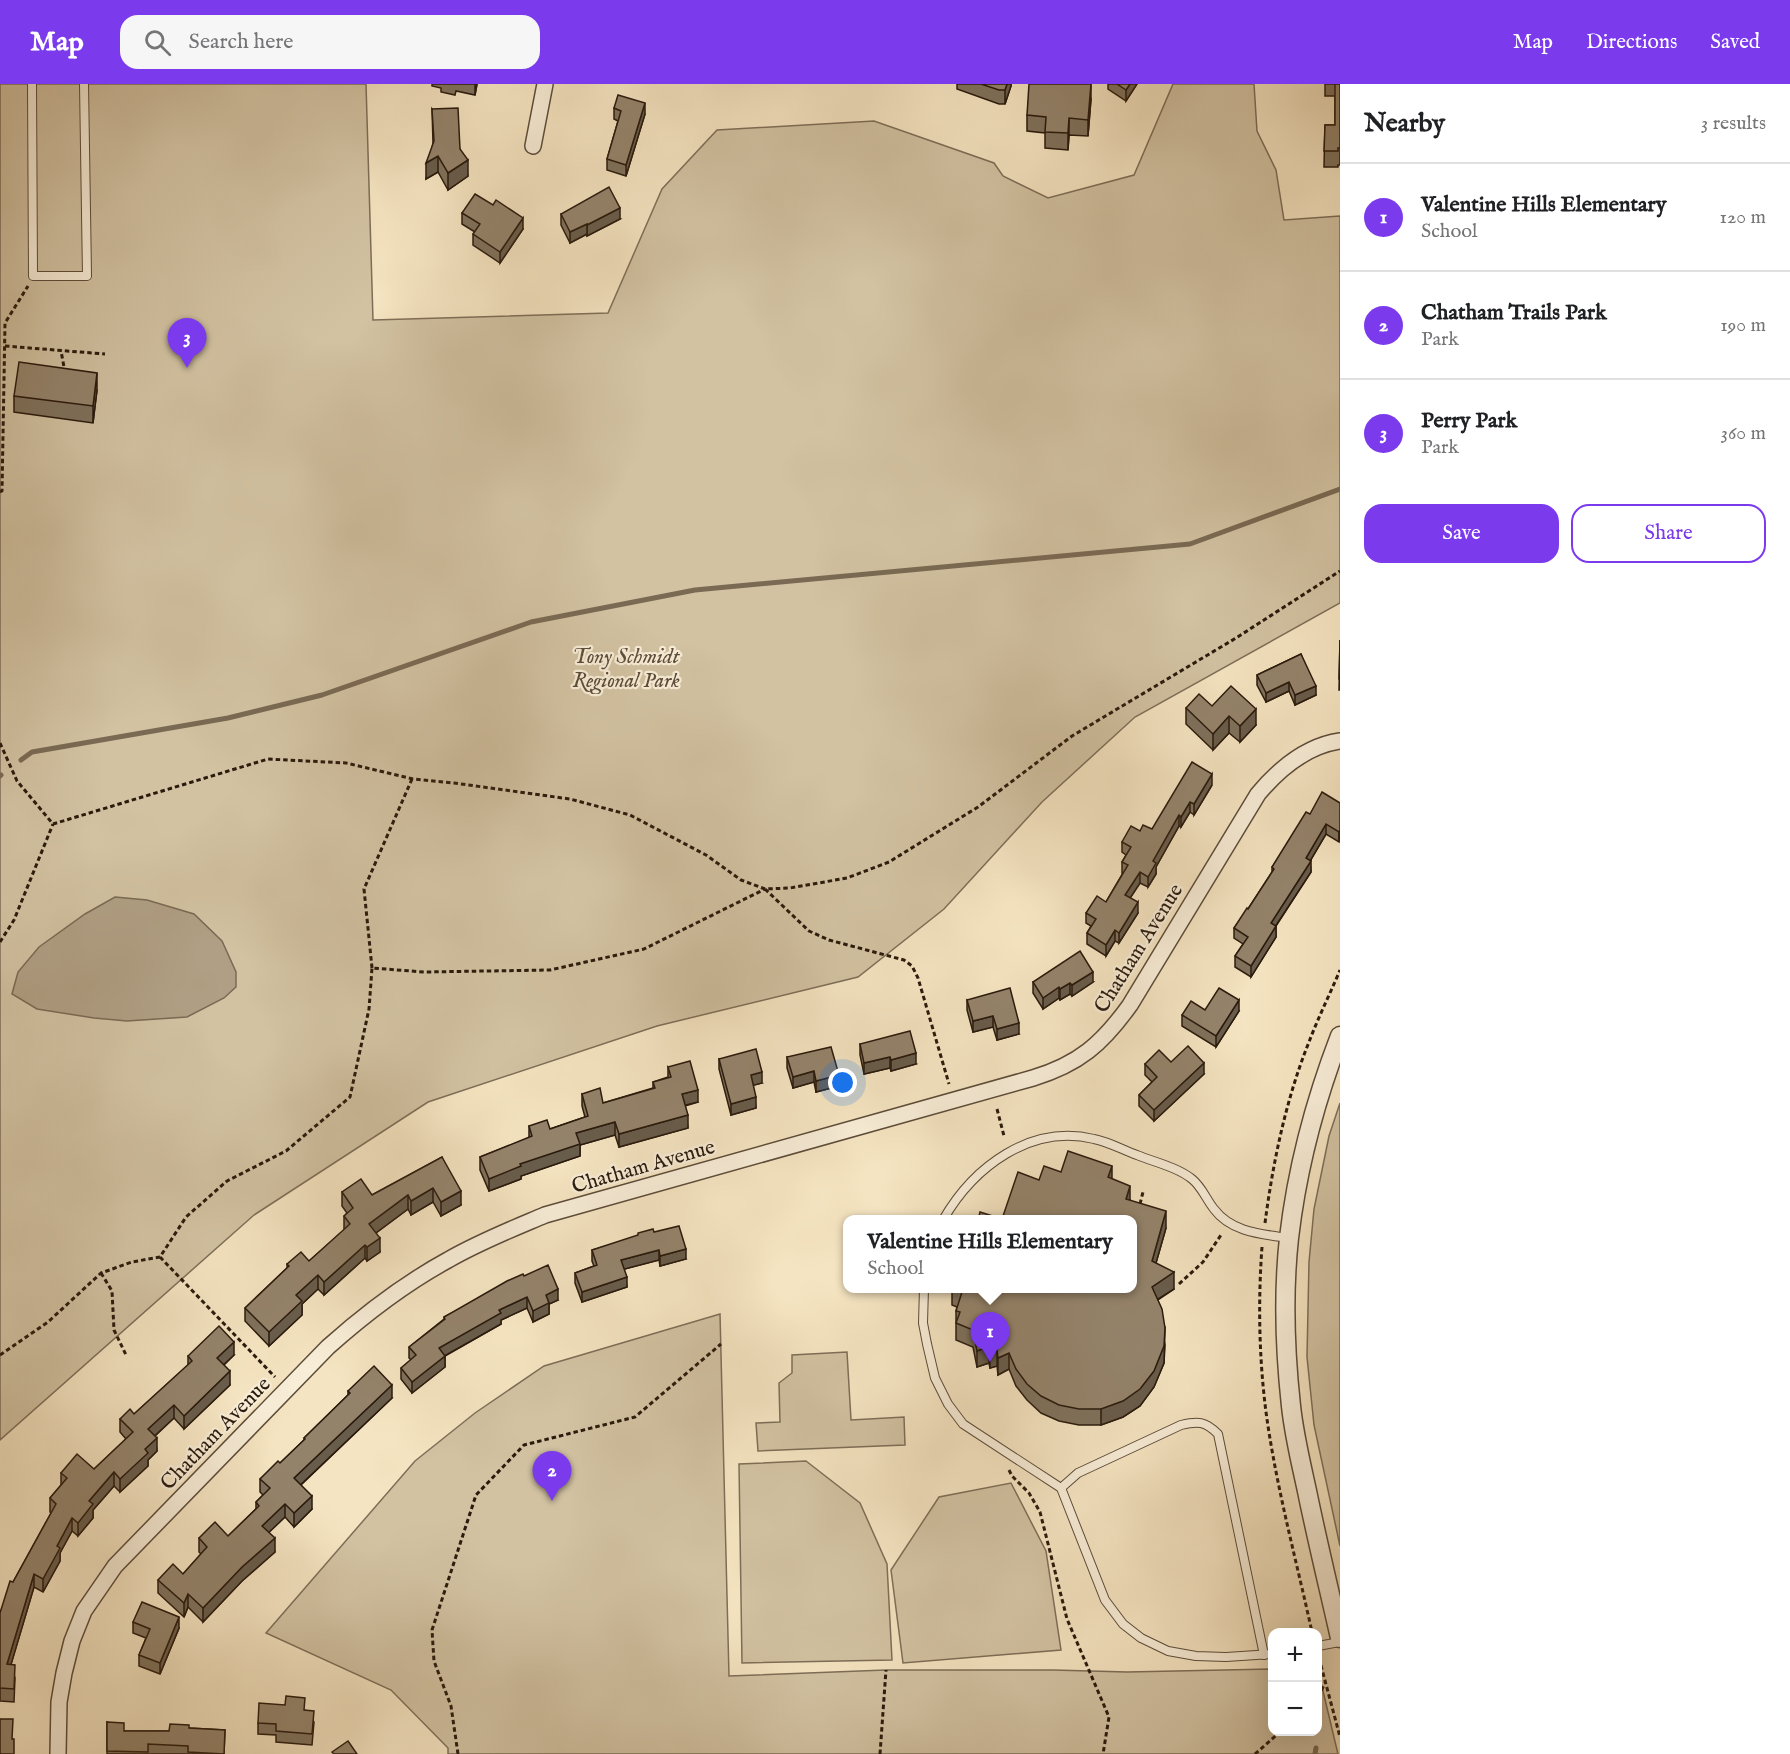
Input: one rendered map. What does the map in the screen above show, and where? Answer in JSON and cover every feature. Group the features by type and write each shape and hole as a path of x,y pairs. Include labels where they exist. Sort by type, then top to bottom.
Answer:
{"street":[{"path":"533,146 545,84"},
{"name":"Chatham Avenue","path":"58,1754 59,1702 72,1641 84,1611 115,1566 336,1340 397,1291 447,1260 496,1235 545,1215 1049,1073 1073,1062 1113,1029 1130,1005 1258,794 1272,777 1309,750 1340,741"},
{"path":"1340,1036 1315,1108 1302,1165 1289,1238 1287,1285 1287,1345 1291,1408 1307,1496 1340,1640"}],"lane":[{"path":"32,84 33,276 87,276 84,84"},
{"path":"947,1215 965,1187 991,1164 1024,1144 1060,1135 1096,1139 1175,1170 1192,1179 1214,1210 1228,1223 1245,1231 1289,1238"},
{"path":"924,1293 923,1323 927,1344 935,1378 948,1404 963,1424 1060,1488 1105,1600 1123,1624 1141,1638 1168,1651 1186,1655 1226,1657 1268,1654 1218,1434 1210,1426 1192,1422 1181,1425 1077,1473 1060,1488"},
{"path":"1322,1645 1340,1640"}],"path":[{"path":"0,492 2,491 5,323 33,276"},
{"path":"5,346 105,354"},
{"path":"59,374 64,367 61,351"},
{"path":"53,824 268,759 346,763 412,779 570,799 630,815 706,855 741,880 765,889 790,888 847,878 889,862 978,807 1072,736 1236,638 1340,571"},
{"path":"0,743 17,781 53,824"},
{"path":"0,1355 48,1322 101,1273 132,1262 160,1257 186,1216 227,1181 286,1151 350,1097 369,1009 372,968 364,889 412,779"},
{"path":"0,942 14,920 53,824"},
{"path":"372,968 424,972 550,970 644,949 765,889"},
{"path":"765,889 809,931 829,940 904,960 912,966 918,978 954,1100"},
{"path":"1266,1213 1289,1104 1308,1044 1340,970"},
{"path":"997,1109 1004,1136"},
{"path":"1138,1210 1143,1192"},
{"path":"1179,1284 1203,1262 1221,1235"},
{"path":"160,1257 287,1390"},
{"path":"101,1273 112,1291 114,1330 126,1355"},
{"path":"458,1754 452,1706 434,1661 432,1629 476,1495 524,1445 635,1417 721,1344"},
{"path":"1008,1469 1029,1493 1040,1512 1067,1619 1109,1717 1103,1754"},
{"path":"1310,1622 1311,1628"},
{"path":"880,1754 886,1670"},
{"path":"1322,1670 1340,1737"},
{"path":"1322,1689 1326,1682"},
{"path":"1255,1754 1275,1736"}],"green space":[{"name":"Tony Schmidt Regional Park","path":"0,84 366,84 373,320 608,313 662,189 717,130 874,121 994,163 1003,176 1048,198 1134,175 1173,84 1254,84 1257,131 1276,170 1284,220 1340,216 1340,603 1135,717 1042,802 944,909 858,977 657,1026 428,1102 254,1215 0,1440"},
{"path":"1340,1103 1340,1546 1314,1425 1307,1357 1309,1262 1314,1209 1329,1136"},
{"path":"720,1314 729,1676 886,1670 1127,1672 1268,1669 1268,1736 1322,1736 1322,1687 1338,1754 448,1754 448,1748 391,1690 266,1633 415,1461 475,1413 544,1366"},
{"path":"847,1352 851,1420 904,1417 905,1445 758,1451 756,1423 780,1422 779,1383 792,1373 792,1355"},
{"path":"806,1461 860,1503 887,1564 892,1660 742,1663 739,1464"},
{"path":"1011,1483 1046,1551 1061,1650 903,1663 891,1570 939,1497"}],"shaded area":[{"path":"115,897 147,900 194,914 222,941 236,972 236,987 224,998 187,1017 127,1021 37,1009 12,994 18,972 39,947 85,914"}],"building":[{"path":"981,84 1007,84 1005,90 999,90"},
{"path":"1029,84 1091,84 1088,120 1069,118 1068,133 1045,132 1046,117 1027,115"},
{"path":"1117,84 1130,84 1126,90"},
{"path":"1335,84 1340,84 1340,148 1338,151 1324,151 1325,125 1335,125"},
{"path":"618,95 645,103 626,165 607,159 621,111 614,108"},
{"path":"458,108 460,149 468,160 448,173 438,156 426,163 434,141 432,109"},
{"path":"609,187 620,208 570,232 561,214"},
{"path":"475,194 493,205 496,200 523,218 500,252 473,234 480,224 462,213"},
{"path":"19,362 97,373 93,406 14,396"},
{"path":"1301,654 1316,686 1295,695 1289,682 1266,693 1257,675"},
{"path":"1231,686 1256,709 1240,726 1229,716 1213,734 1186,708 1199,694 1212,706"},
{"path":"1192,762 1212,774 1194,804 1190,802 1181,817 1179,815 1153,861 1156,863 1148,877 1140,872 1125,895 1138,902 1119,933 1115,930 1106,945 1087,933 1096,919 1086,913 1097,896 1106,902 1128,865 1122,862 1131,847 1122,842 1131,826 1140,831 1143,825 1152,829"},
{"path":"1322,792 1340,803 1340,830 1339,832 1326,824 1306,858 1311,861 1271,923 1276,926 1251,966 1235,956 1248,937 1234,928 1274,869 1272,867 1306,812 1310,814"},
{"path":"1080,951 1093,972 1072,985 1070,983 1060,989 1059,987 1043,998 1033,982"},
{"path":"1010,988 1019,1023 997,1029 993,1016 973,1021 967,1000"},
{"path":"1219,988 1239,1000 1216,1036 1182,1015 1191,1001 1205,1010"},
{"path":"910,1031 916,1053 891,1060 890,1057 864,1063 860,1044"},
{"path":"1188,1046 1204,1063 1154,1110 1139,1095 1157,1077 1145,1064 1159,1050 1171,1062"},
{"path":"831,1047 839,1075 816,1081 814,1071 793,1077 787,1057"},
{"path":"756,1049 762,1072 751,1075 756,1097 731,1104 719,1059"},
{"path":"690,1061 698,1090 682,1094 688,1115 619,1134 615,1122 576,1133 580,1144 520,1164 521,1166 489,1179 480,1157 532,1136 529,1126 547,1120 550,1129 588,1116 582,1094 600,1088 603,1103 655,1088 653,1082 671,1077 668,1067"},
{"path":"1068,1151 1112,1166 1108,1177 1130,1186 1126,1199 1166,1211 1152,1261 1174,1272 1152,1287 1162,1309 1165,1328 1164,1346 1154,1371 1140,1389 1123,1401 1101,1409 1079,1409 1059,1405 1041,1396 1027,1384 1016,1369 1009,1353 998,1358 997,1350 990,1352 989,1346 977,1351 973,1330 956,1323 960,1312 956,1311 962,1293 1137,1293 1137,1215 1003,1215 1018,1172 1039,1180 1044,1166 1061,1172"},
{"path":"442,1157 461,1191 441,1202 433,1188 411,1201 408,1195 369,1224 380,1238 367,1247 365,1245 324,1282 318,1275 296,1295 302,1301 269,1332 245,1308 301,1252 309,1261 350,1224 344,1216 353,1208 342,1192 361,1179 372,1195"},
{"path":"679,1226 686,1249 660,1256 659,1250 621,1260 627,1277 582,1292 575,1273 597,1265 592,1250 638,1235 638,1233"},
{"path":"548,1265 558,1289 546,1295 549,1303 533,1311 527,1297 499,1310 501,1313 439,1348 445,1356 412,1382 401,1368 416,1355 409,1347 445,1319 444,1317 507,1281"},
{"path":"219,1326 234,1342 217,1358 230,1371 184,1416 174,1405 148,1429 157,1438 145,1449 148,1453 120,1479 114,1472 89,1501 93,1504 78,1523 72,1518 57,1546 60,1548 43,1579 34,1574 7,1664 15,1665 14,1689 0,1688 0,1613 10,1581 13,1582 56,1504 50,1498 67,1478 61,1473 77,1454 94,1469 133,1432 120,1419 130,1409 134,1414 192,1361 188,1356"},
{"path":"374,1366 392,1385 294,1478 312,1496 294,1513 285,1504 262,1526 275,1538 242,1567 203,1608 188,1594 184,1603 158,1580 173,1564 183,1574 207,1547 199,1538 215,1522 228,1536 259,1506 256,1502 270,1488 260,1479 305,1439"},
{"path":"142,1602 179,1617 160,1663 139,1655 150,1629 133,1622"},
{"path":"286,1696 305,1698 304,1710 314,1711 312,1734 276,1731 276,1724 258,1723 259,1703 285,1705"},
{"path":"0,1719 13,1719 14,1754 0,1754"},
{"path":"107,1722 124,1723 124,1731 169,1731 170,1724 189,1725 189,1728 225,1730 224,1754 188,1752 188,1746 148,1744 148,1752 107,1751"},
{"path":"348,1741 357,1754 334,1754 332,1752"}],"waterway":[{"path":"21,760 32,752 228,718 322,695 531,622 695,590 1190,544 1340,489"},
{"path":"1315,1754 1316,1748"}],"place":[{"name":"Perry Park","path":"187,368"},
{"name":"Valentine Hills Elementary","path":"990,1362"},
{"name":"Chatham Trails Park","path":"552,1501"}]}
